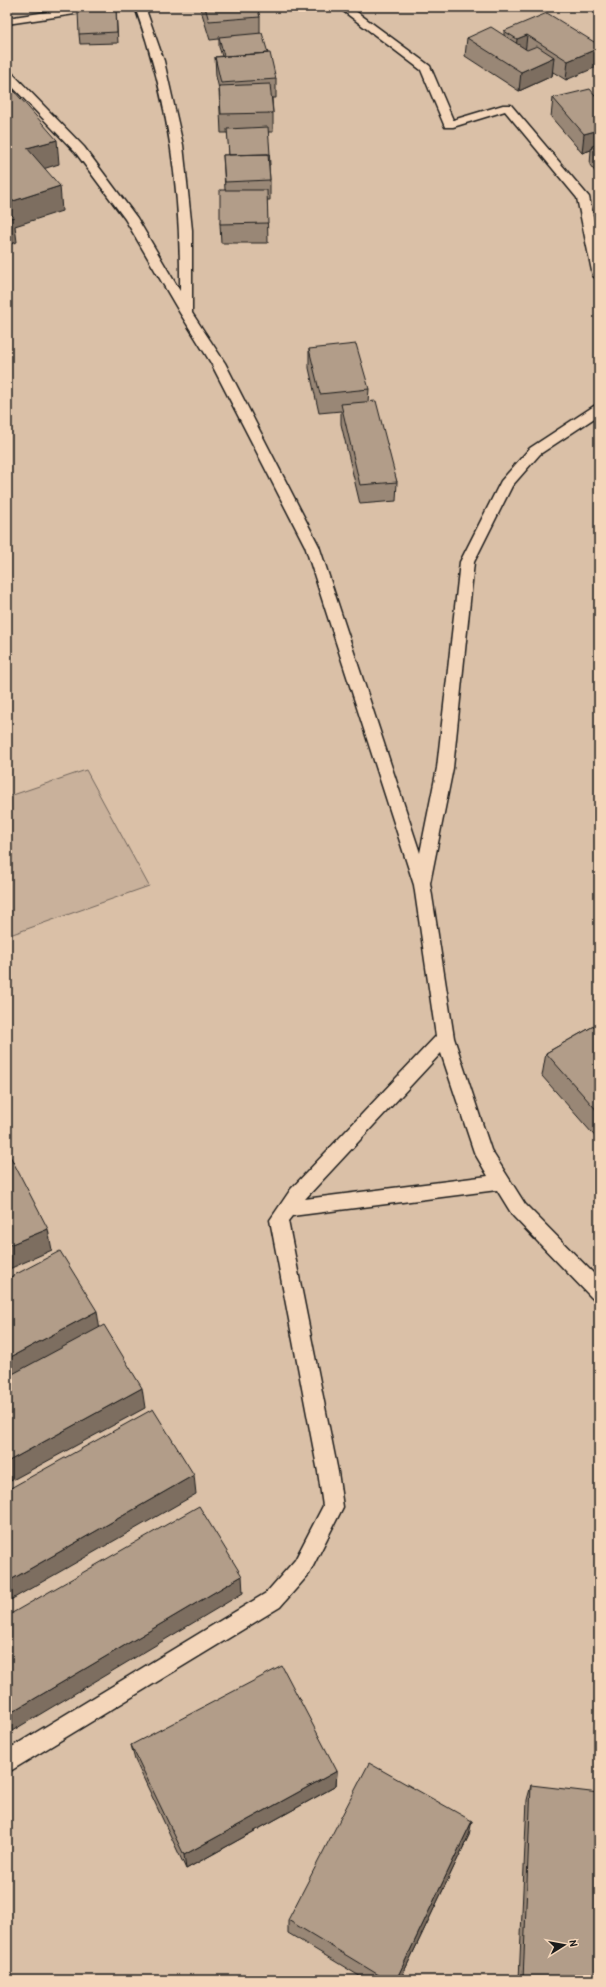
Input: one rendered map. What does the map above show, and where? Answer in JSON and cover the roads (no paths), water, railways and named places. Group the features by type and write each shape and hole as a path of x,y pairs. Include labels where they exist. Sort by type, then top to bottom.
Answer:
{"lane":[{"path":"7,21 102,7"},
{"path":"140,7 153,39 178,144 186,230 186,313"},
{"path":"343,7 426,68 449,125 507,107 583,197 599,276"},
{"path":"8,76 80,150 131,218 186,313 218,363 312,546 422,885 445,1038 483,1152 500,1182 519,1210 599,1292"},
{"path":"422,885 445,768 467,562 506,484 520,467 535,451 599,409"},
{"path":"7,1762 273,1600 302,1567 333,1507 328,1472 280,1232 279,1220 297,1195 445,1038"},
{"path":"286,1209 352,1199 500,1182"}]}
